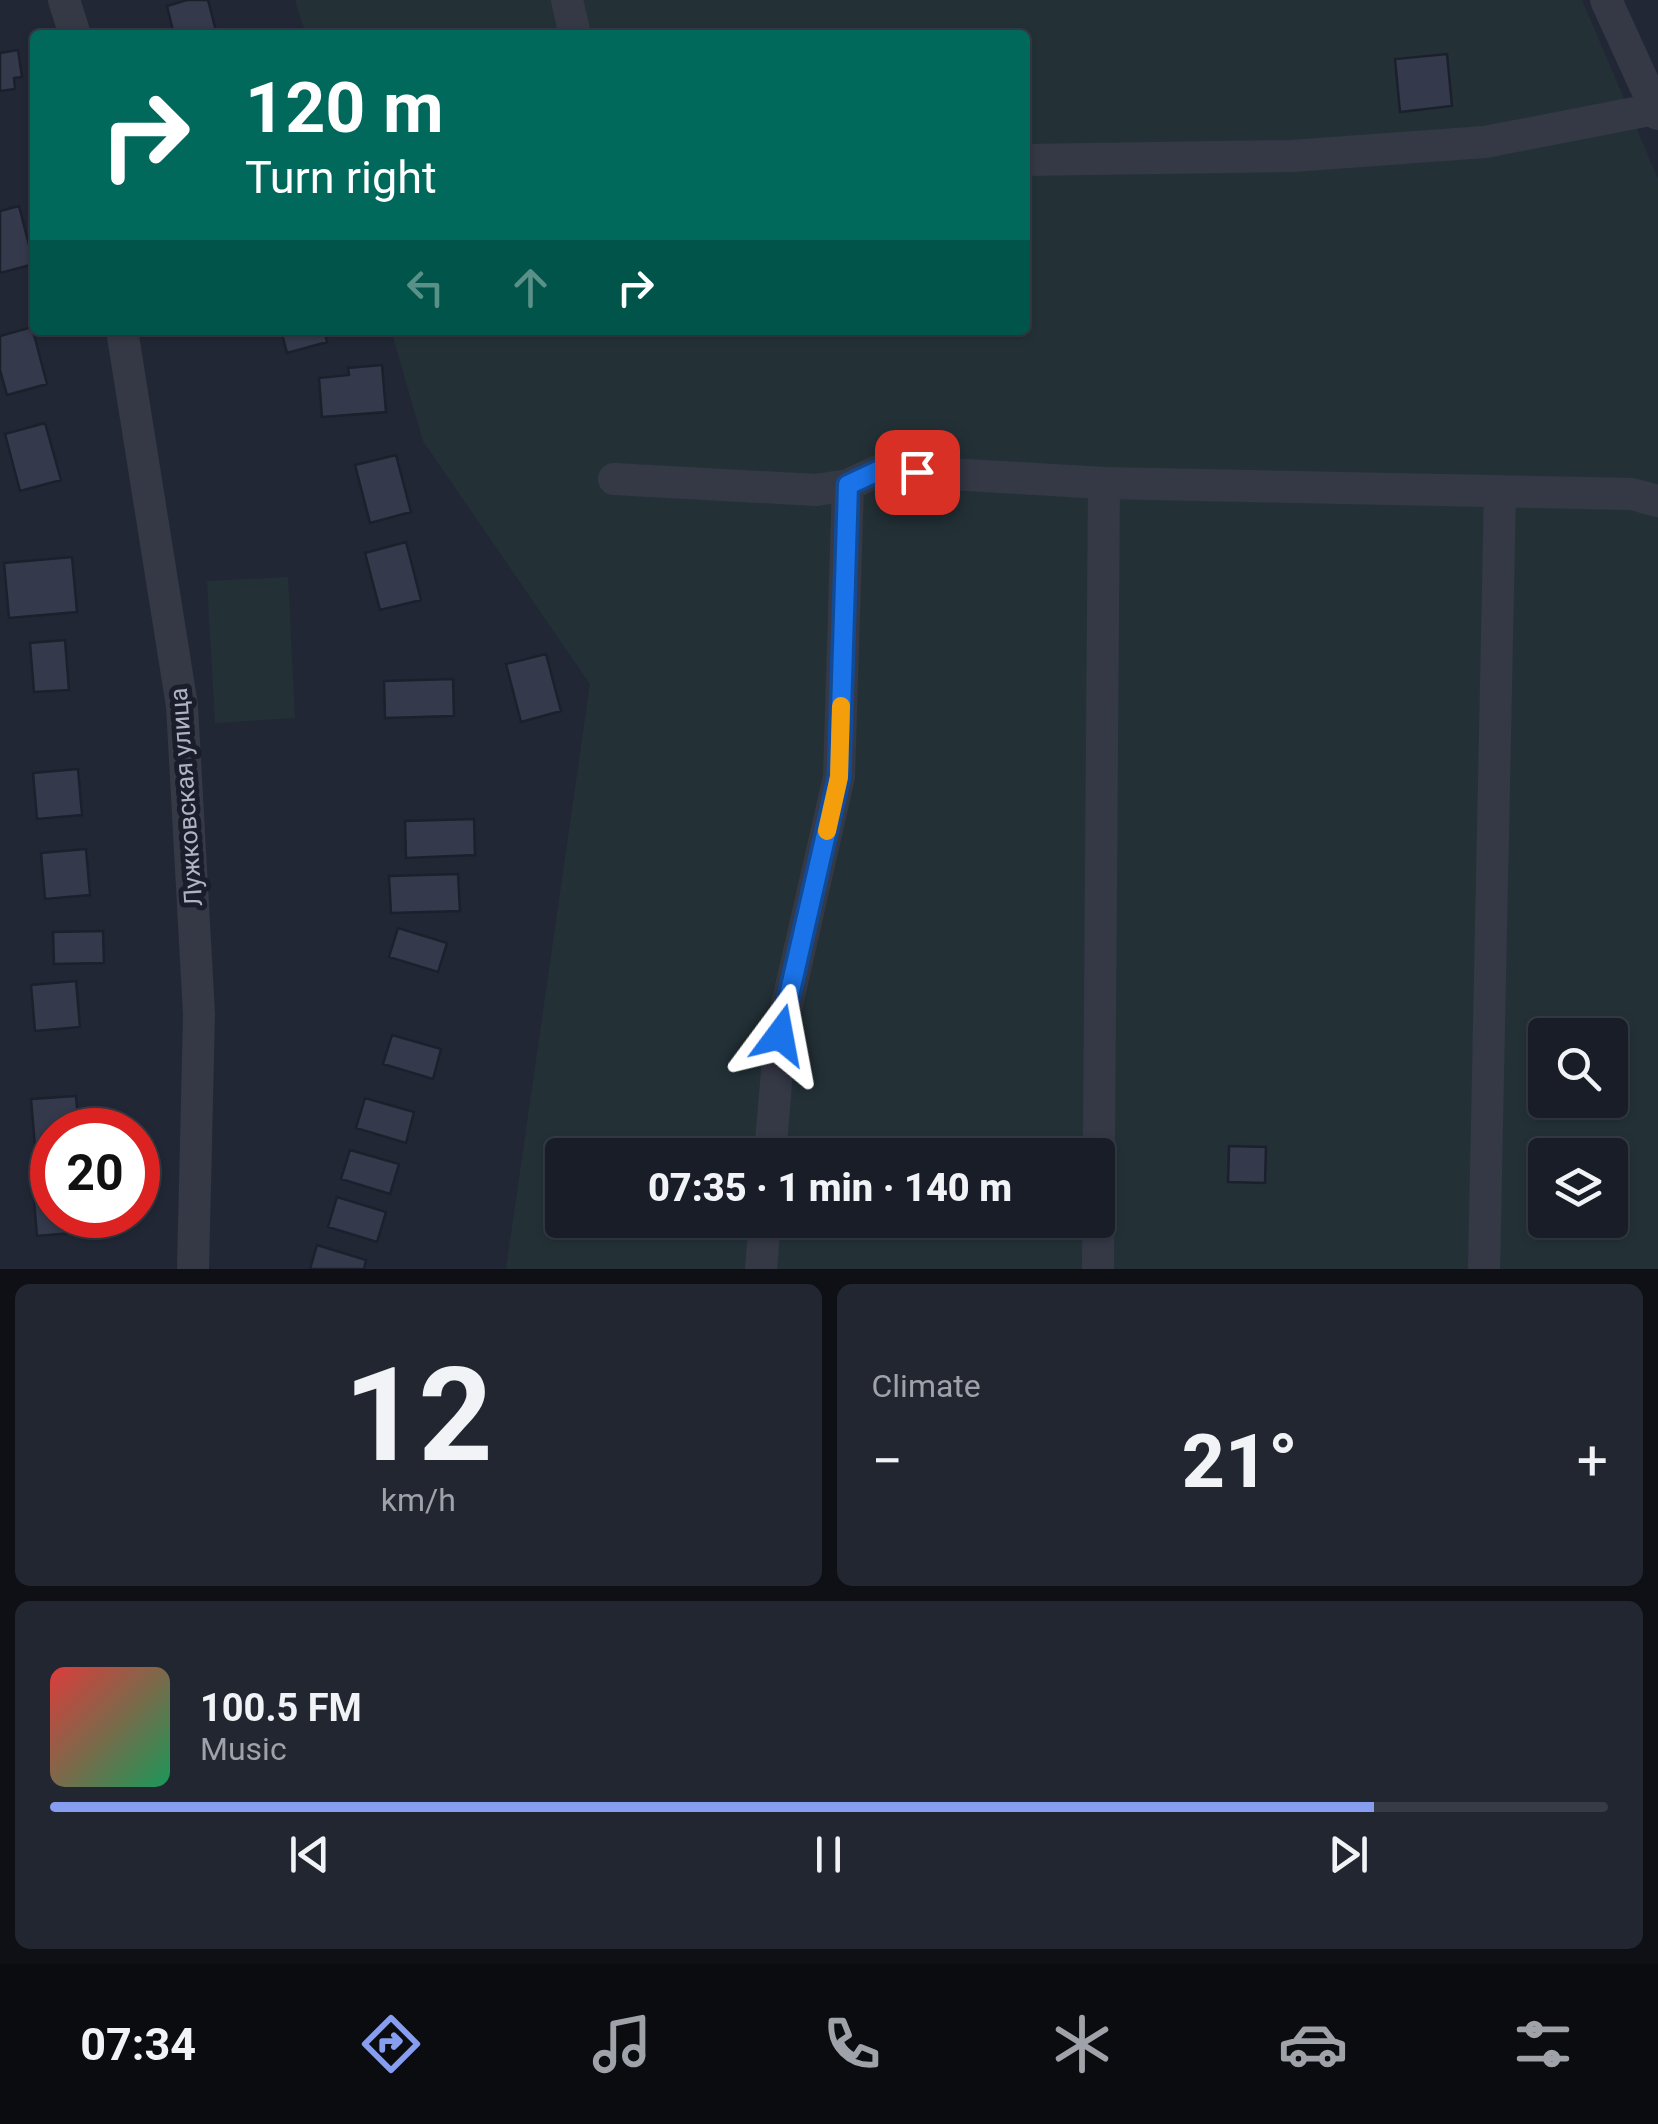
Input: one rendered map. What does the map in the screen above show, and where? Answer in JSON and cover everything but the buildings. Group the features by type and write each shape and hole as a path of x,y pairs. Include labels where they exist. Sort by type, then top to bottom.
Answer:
{"street":[{"path":"64,0 73,30"},
{"path":"566,0 574,30"},
{"path":"1030,160 1292,156 1485,142 1657,112 1606,0"},
{"name":"Лужковская улица","path":"123,335 182,706 198,1014 193,1269"},
{"path":"614,479 816,490 848,485 880,470 1104,483 1632,494 1658,501"},
{"path":"1098,1269 1104,483"},
{"path":"771,1138 780,1035 839,777 848,485"},
{"path":"1484,1269 1500,491"},
{"path":"761,1269 764,1238"}],"shaded area":[{"path":"295,0 1582,0 1658,179 1658,1269 506,1269 590,684 423,441 392,335 1030,335 1030,30 304,30"},
{"path":"288,577 295,718 215,723 207,581"}],"slow traffic":[{"path":"827,831 839,777 841,706"}],"route":[{"path":"780,1035 839,777 848,485 880,470 917,472"}]}
